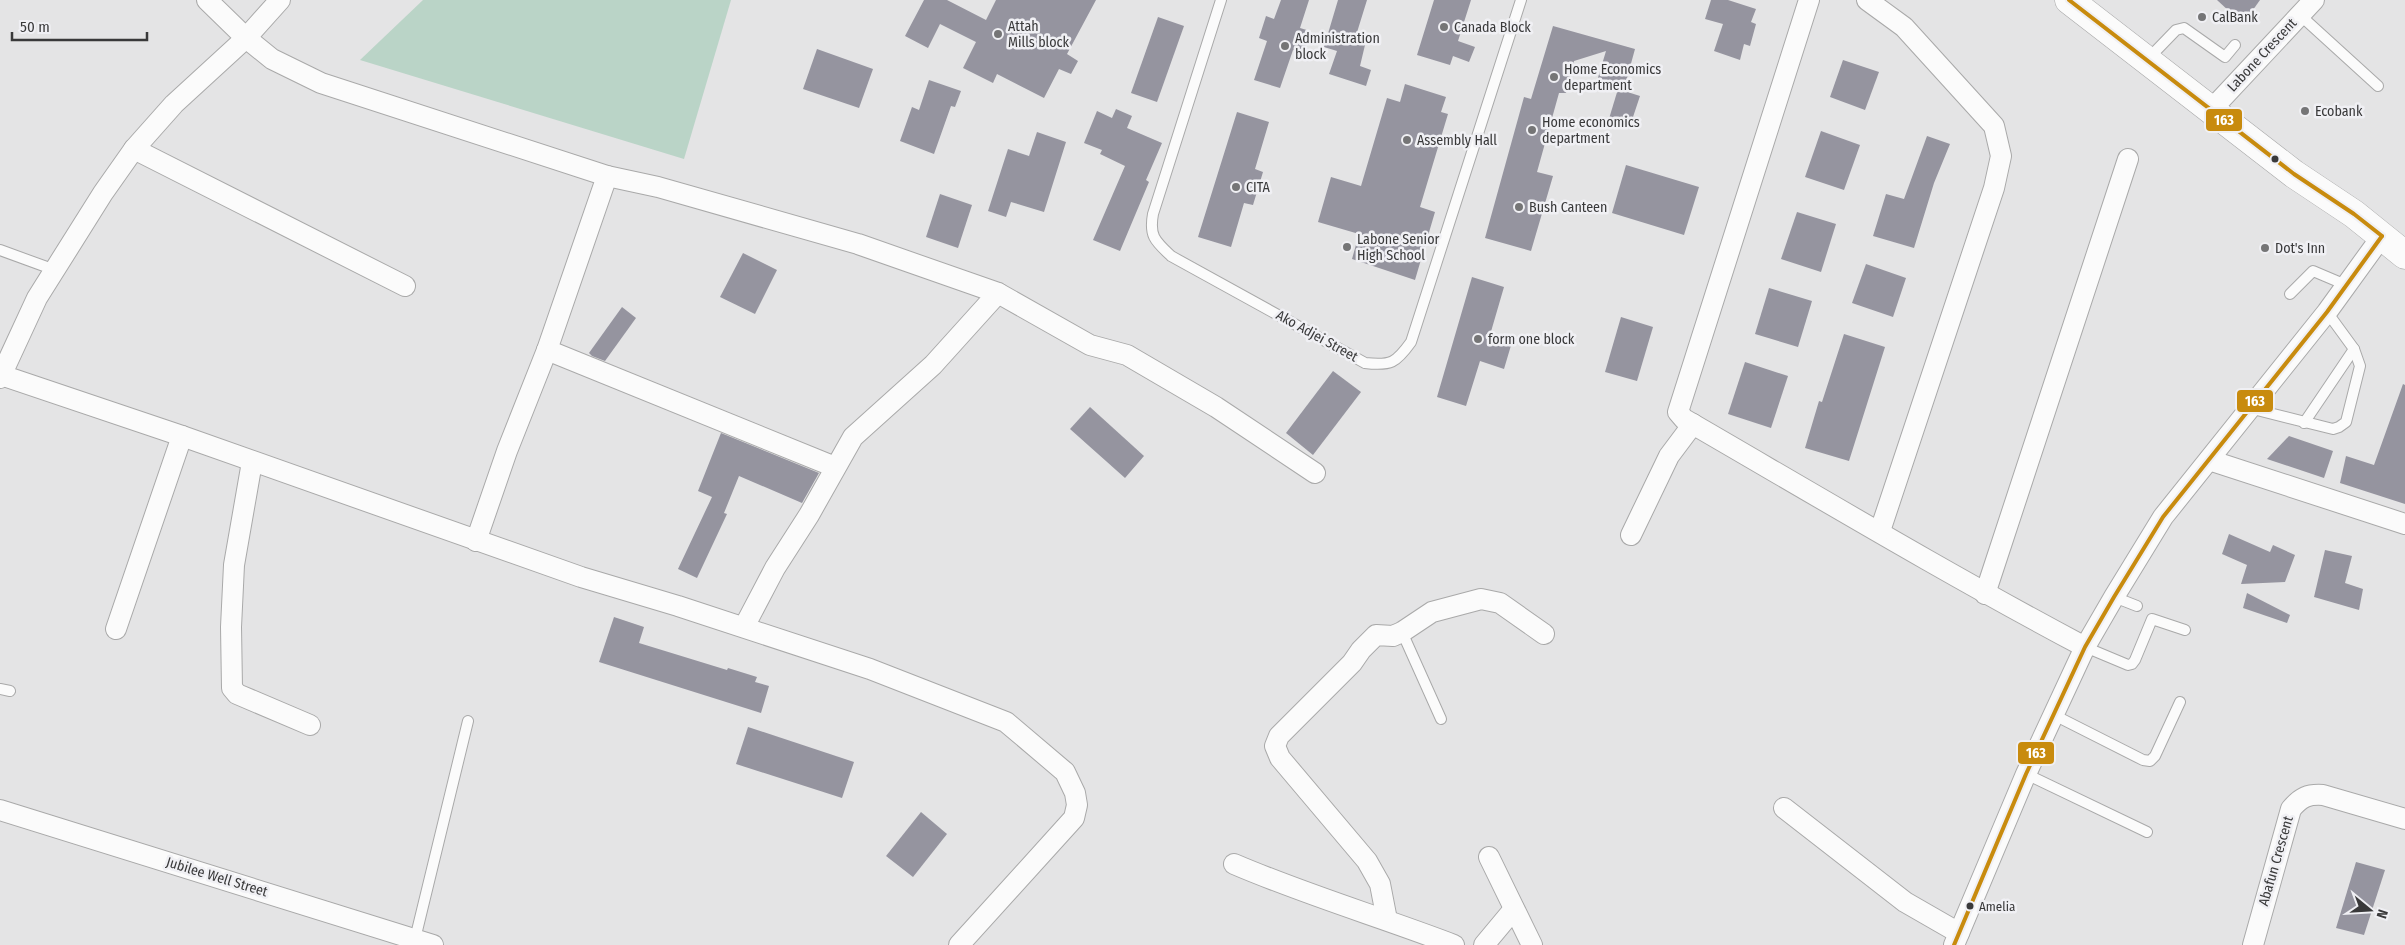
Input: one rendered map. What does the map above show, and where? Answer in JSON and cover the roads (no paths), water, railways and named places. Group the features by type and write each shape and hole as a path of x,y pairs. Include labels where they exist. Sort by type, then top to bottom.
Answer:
{"street":[{"path":"207,0 272,60 321,83 607,176 658,187 858,244 998,292 1090,345 1127,355 1216,407 1315,473"},
{"path":"280,0 246,38 174,104 134,149 103,193 37,298 0,376 182,436 580,578 744,627 870,668 1006,722 1065,772 1077,805 1074,818 962,944"},
{"path":"1809,0 1678,412 1692,424 1880,531 1985,594 2085,647"},
{"path":"1867,0 1904,27 1985,115 1994,126 2001,156 1991,198 1880,531"},
{"path":"2069,0 2294,174 2354,214 2405,255"},
{"name":"Labone Crescent","path":"2211,110 2314,0"},
{"path":"134,149 405,286"},
{"path":"1985,594 2128,159"},
{"path":"476,541 507,451 547,350 607,176"},
{"path":"1784,808 1956,939 2026,774 2085,647 2114,597 2163,517 2327,312 2382,236"},
{"path":"744,627 775,568 810,515 853,437 933,365 998,292"},
{"path":"547,350 835,467"},
{"path":"1631,536 1669,456 1692,424"},
{"path":"116,629 182,436"},
{"path":"2208,460 2405,524"},
{"path":"252,462 234,565 231,626 232,688 237,694 310,725"},
{"path":"1387,920 1380,884 1367,861 1280,758 1274,746 1279,736 1352,663 1371,638 1376,635 1393,636 1432,612 1481,599 1500,603 1544,634"},
{"name":"Abafun Crescent","path":"2253,945 2291,808 2300,798 2312,794 2323,795 2405,819"},
{"name":"Jubilee Well Street","path":"0,810 424,942"},
{"path":"1489,857 1532,945"},
{"path":"1234,864 1302,892 1387,920 1454,945"},
{"path":"1484,945 1514,909"}],"lane":[{"name":"Ako Adjei Street","path":"1221,0 1153,214 1150,229 1157,242 1171,256 1365,363 1382,365 1398,360 1411,342 1521,0"},
{"path":"2300,15 2378,86"},
{"path":"2146,61 2176,30 2184,28 2225,57 2235,45"},
{"path":"0,250 54,270"},
{"path":"2290,294 2313,271 2346,285"},
{"path":"2249,408 2333,429 2340,427 2346,422 2360,366 2354,349 2327,312"},
{"path":"2304,423 2354,349"},
{"path":"2114,597 2137,606"},
{"path":"2085,647 2122,665 2132,664 2152,619 2185,630"},
{"path":"1402,632 1441,719"},
{"path":"2054,715 2143,760 2150,761 2155,756 2180,702"},
{"path":"424,942 468,721"},
{"path":"2026,774 2147,832"}],"place":[{"name":"CalBank","path":"2202,17"},
{"name":"Canada Block","path":"1444,27"},
{"name":"Attah Mills block","path":"998,34"},
{"name":"Administration block","path":"1285,46"},
{"name":"Home Economics department","path":"1554,77"},
{"name":"Ecobank","path":"2305,111"},
{"name":"Home economics department","path":"1532,130"},
{"name":"Assembly Hall","path":"1407,140"},
{"name":"CITA","path":"1236,187"},
{"name":"Bush Canteen","path":"1519,207"},
{"name":"Labone Senior High School","path":"1347,247"},
{"name":"Dot's Inn","path":"2265,248"},
{"name":"form one block","path":"1478,339"},
{"name":"Amelia","path":"1970,906"}]}
